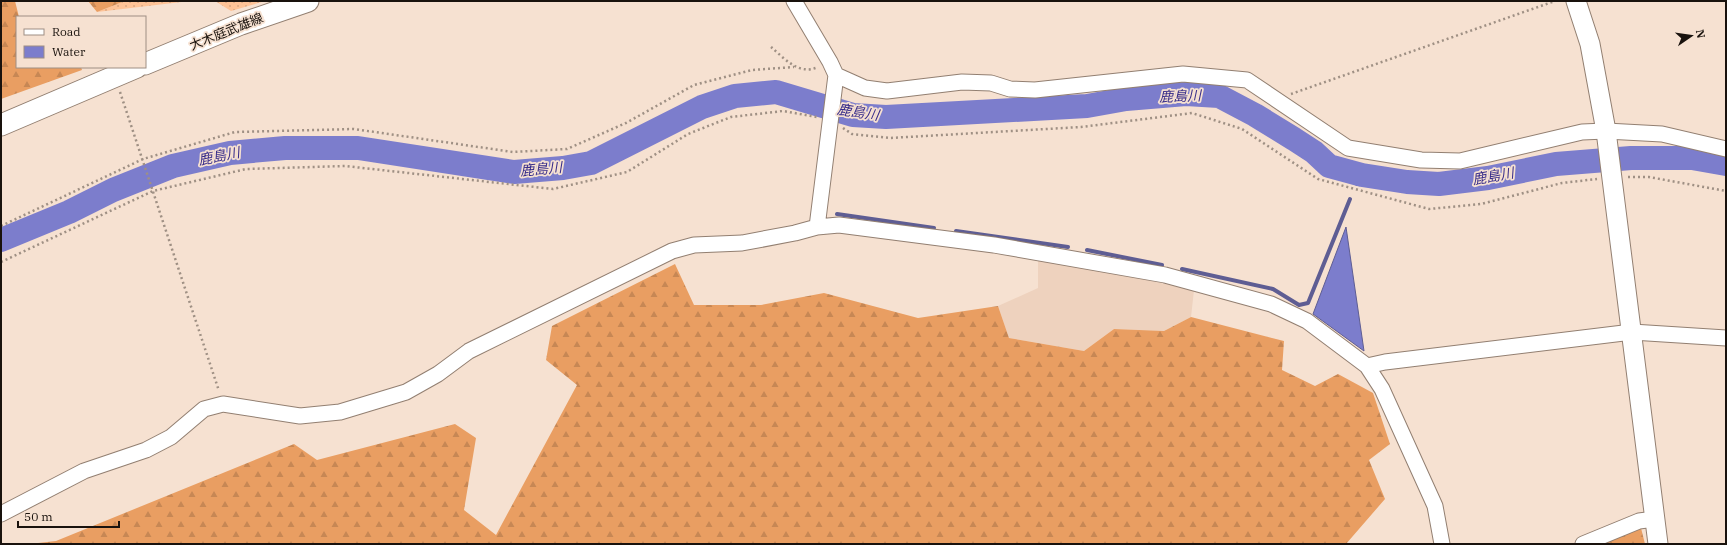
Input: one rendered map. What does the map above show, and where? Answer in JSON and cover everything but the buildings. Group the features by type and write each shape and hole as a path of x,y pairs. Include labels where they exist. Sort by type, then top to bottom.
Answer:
{"main road":[{"name":"大木庭武雄線","path":"146,64 241,24 308,1"},
{"path":"1,125 135,68"}],"street":[{"path":"794,1 834,73 817,227"},
{"path":"1576,1 1590,44 1606,131 1658,544"},
{"path":"834,73 865,88 887,91 962,82 990,83 1010,89 1036,90 1183,74 1247,80 1348,148 1421,160 1460,161 1582,132 1606,131 1662,134 1726,149"},
{"path":"1,514 84,472 146,450 171,437 204,409 223,404 300,416 340,412 406,392 438,374 469,351 672,251 694,245 742,243 795,234 817,227 839,225 867,227 994,245 1165,275 1271,304 1307,321 1367,366 1382,389 1435,506 1442,544"},
{"path":"1367,366 1385,362 1632,332 1726,338"},
{"path":"1582,544 1639,522 1655,519"}],"path":[{"path":"1285,92 1292,94 1555,1"},
{"path":"771,47 794,67"},
{"path":"1,226 143,159 235,132 354,129 513,152 567,149 626,123 694,85 752,70 794,67 834,73"},
{"path":"115,76 223,404"},
{"path":"1,262 154,191 246,169 345,166 553,189 627,172 688,134 731,117 784,111 830,120 852,134 890,138 1081,127 1192,113 1242,129 1318,180 1429,209 1481,204 1562,183 1611,177 1649,177 1726,191"}],"shaded area":[{"path":"125,1 190,1 97,12"},
{"path":"215,1 265,1 231,11"},
{"path":"1038,257 1194,290 1191,317 1164,331 1114,329 1084,351 1009,338 998,306 1038,288"}],"green space":[{"path":"1,1 15,1 19,16 16,16 16,68 81,68 82,70 1,99"},
{"path":"88,1 125,1 97,12"},
{"path":"675,264 694,305 761,305 824,293 918,318 998,306 1009,338 1084,351 1114,329 1164,331 1191,317 1284,341 1282,370 1315,386 1338,374 1373,393 1390,444 1369,460 1385,499 1346,544 29,544 56,541 294,444 317,460 455,424 476,438 464,510 496,535 577,385 546,360 552,326"},
{"path":"1641,528 1645,544 1602,544"}],"water":[{"path":"1346,227 1364,351 1313,314"}],"waterway":[{"name":"鹿島川","path":"1,240 69,212 113,190 173,166 230,153 285,148 358,148 514,172 563,168 591,163 702,107 735,96 776,92 853,115 886,117 1087,106 1126,99 1186,94 1219,96 1255,115 1294,139 1314,152 1329,166 1362,175 1407,182 1439,184 1488,178 1556,164 1631,158 1692,158 1726,164"},
{"path":"1357,184 1362,175"},
{"path":"1182,269 1273,289 1299,305 1308,303 1350,199"},
{"path":"837,214 934,228"},
{"path":"956,231 1068,247"},
{"path":"1087,250 1162,265"}]}
